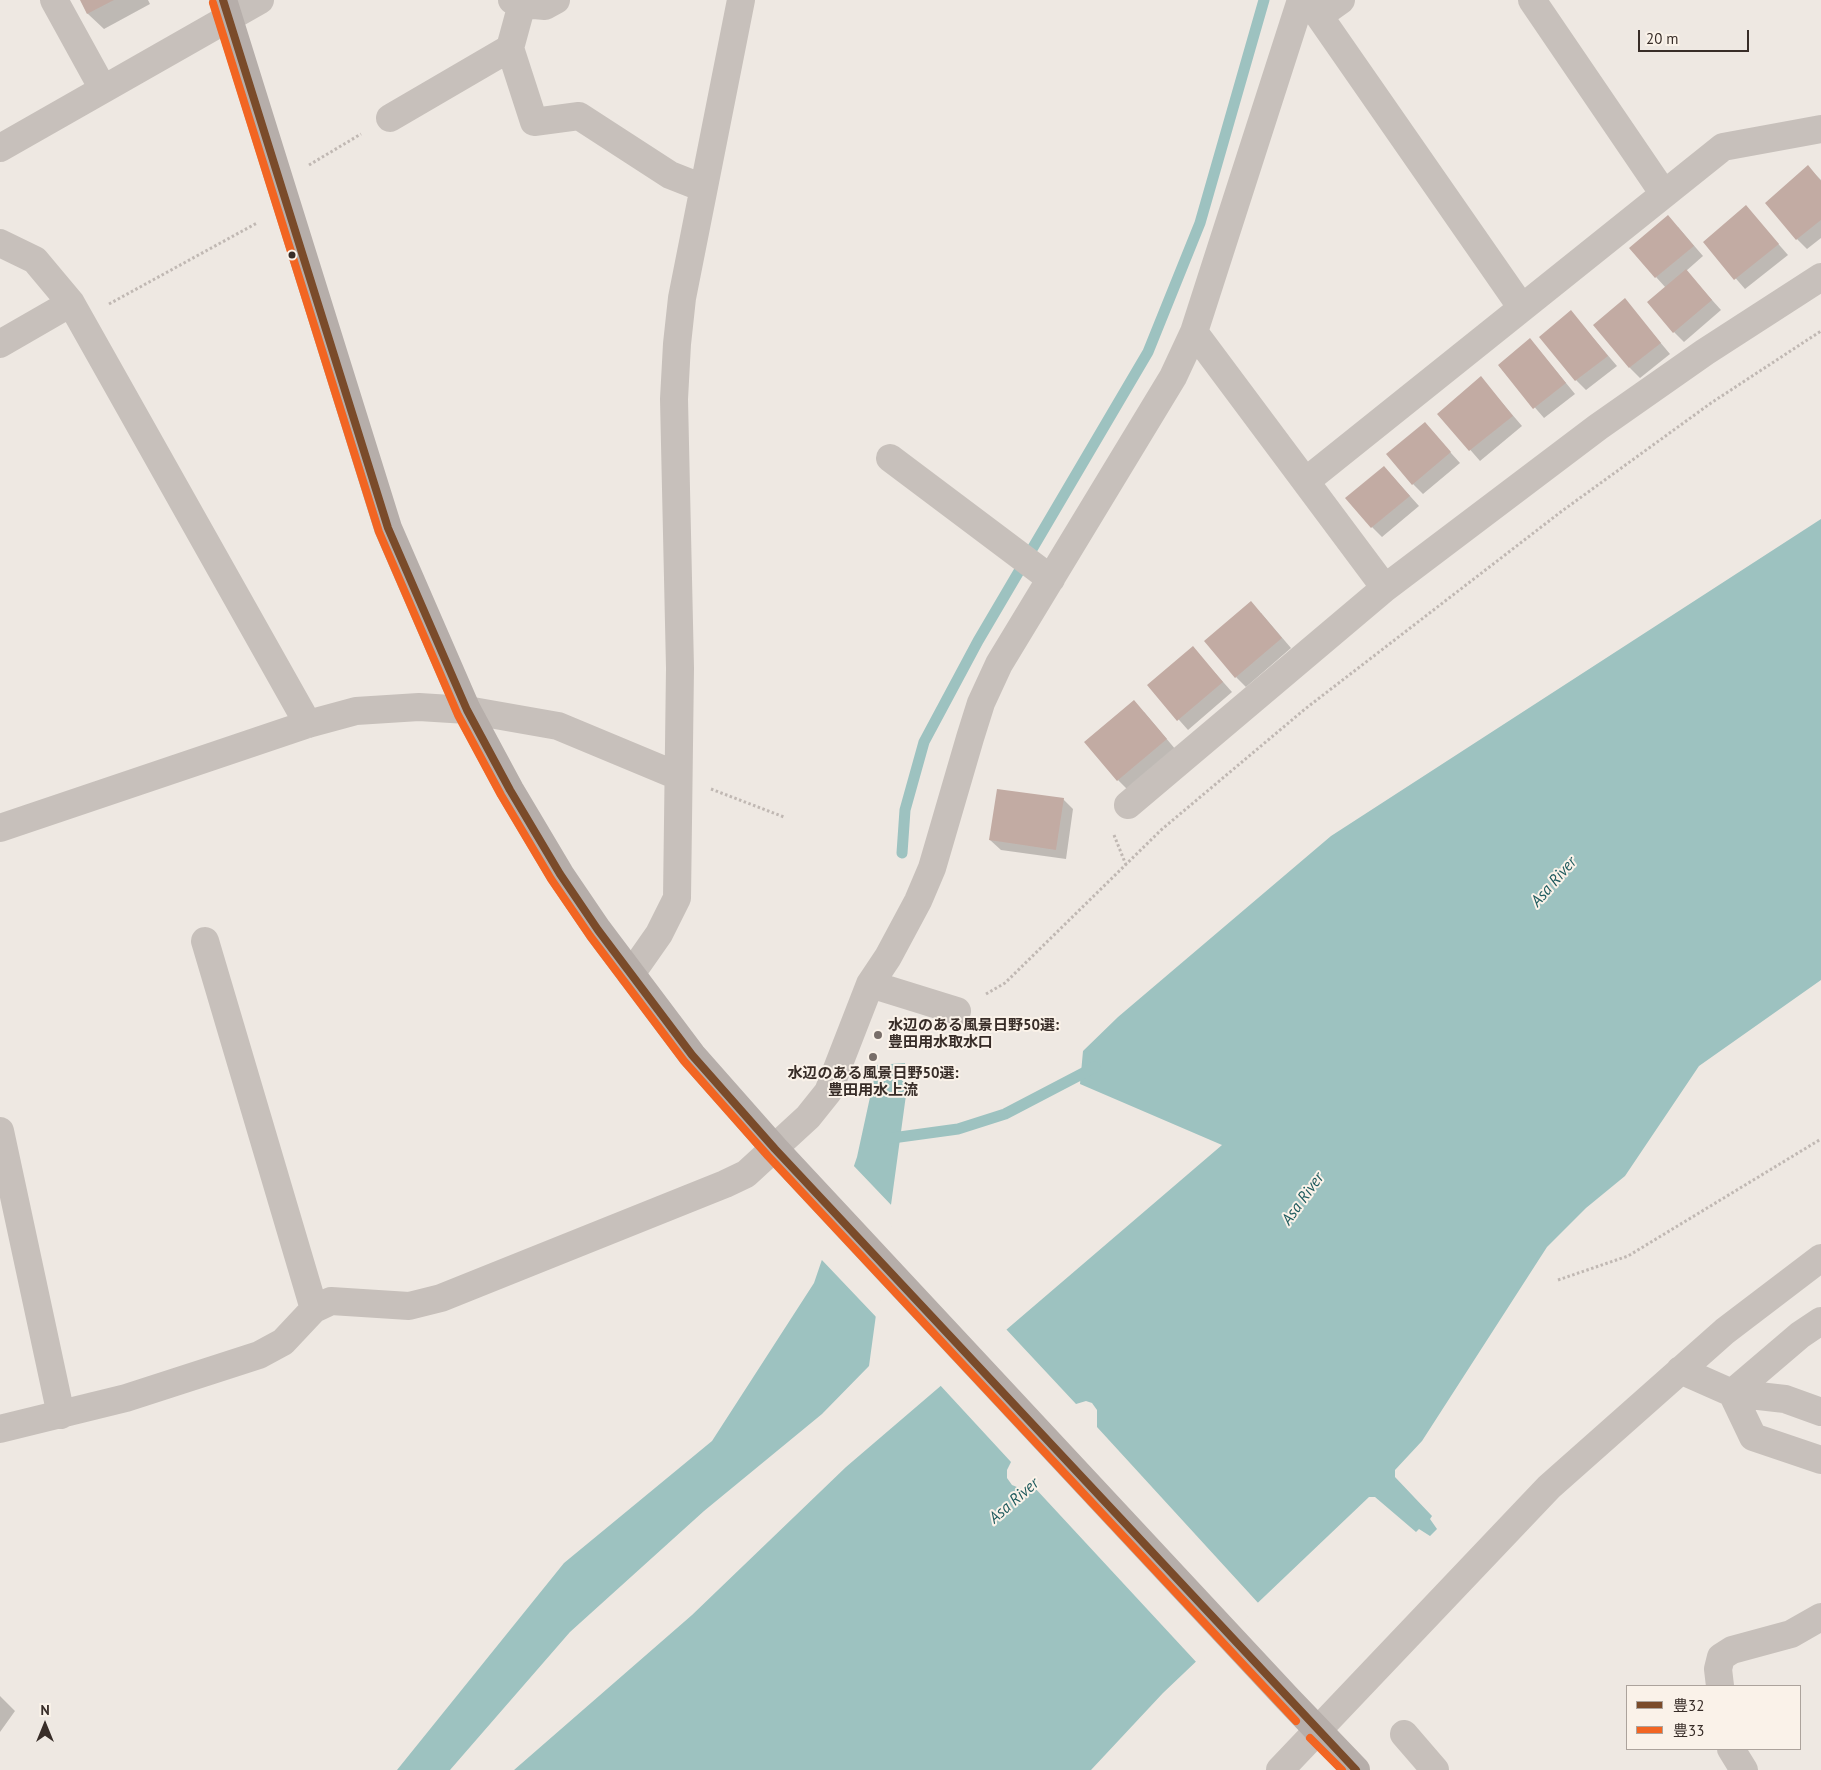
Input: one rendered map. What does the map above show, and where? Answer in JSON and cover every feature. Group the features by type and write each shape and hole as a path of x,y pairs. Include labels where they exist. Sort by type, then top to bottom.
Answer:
{"main road":[{"path":"225,9 388,528 467,710 510,790 560,874 630,974 692,1055 776,1149 812,1185 1354,1768"}],"street":[{"path":"54,0 103,89"},
{"path":"0,148 103,89 225,9 260,0"},
{"path":"556,0 545,6 517,2 510,48 534,122 579,116 670,175 703,188"},
{"path":"630,974 659,934 677,898 678,556 674,399 682,298 741,0"},
{"path":"1532,0 1664,194"},
{"path":"1317,4 1522,308"},
{"path":"0,1429 126,1398 259,1355 283,1342 314,1309 331,1301 409,1306 441,1298 746,1174 776,1149 808,1117 828,1092 870,984 918,901 932,868 981,703 999,664 1046,574 1173,377 1194,332 1317,4"},
{"path":"390,118 510,48"},
{"path":"1306,482 1723,147 1821,129"},
{"path":"0,243 35,260 76,312 308,724"},
{"path":"1128,805 1385,588 1598,427 1705,352 1821,277"},
{"path":"0,344 76,312"},
{"path":"1194,332 1385,588"},
{"path":"890,458 1046,574"},
{"path":"0,828 308,724 356,711 419,707 467,710 558,726 678,776"},
{"path":"205,941 314,1309"},
{"path":"870,984 957,1011"},
{"path":"0,1131 61,1415"},
{"path":"1280,1770 1310,1722 1518,1518 1613,1428 1775,1291 1821,1258"},
{"path":"1732,1393 1800,1335 1821,1322"},
{"path":"1680,1370 1732,1393 1785,1399 1821,1412"},
{"path":"1732,1393 1753,1437 1821,1460"},
{"path":"1720,1685 1718,1669 1721,1657 1732,1650 1791,1634 1821,1616"},
{"path":"1404,1734 1435,1770"},
{"path":"1733,1750 1744,1770"}],"path":[{"path":"76,312 284,194 390,118"},
{"path":"957,1011 1005,983 1161,830 1305,709 1562,511 1704,408 1821,331"},
{"path":"678,776 784,817"},
{"path":"1558,1280 1628,1256 1821,1139"}],"water":[{"name":"Asa River","path":"1821,519 1821,980 1699,1066 1625,1176 1586,1208 1547,1247 1422,1441 1395,1470 1395,1477 1432,1516 1430,1519 1437,1529 1430,1536 1419,1529 1416,1532 1375,1497 1369,1497 1163,1693 1091,1770 514,1770 692,1615 846,1467 1222,1145 1080,1084 1083,1051 1118,1017 1331,836"},
{"path":"905,1063 906,1095 869,1366 822,1414 704,1511 570,1632 450,1770 397,1770 564,1563 712,1441 814,1283 857,1157 877,1065"}],"pier":[{"path":"852,1164 894,1208 878,1319 820,1258"},
{"path":"1005,1328 1076,1404 1086,1401 1092,1403 1097,1410 1097,1427 1260,1605 1198,1664 1034,1487 1024,1490 1012,1485 1007,1478 1007,1470 1011,1462 939,1384"}],"building":[{"path":"80,0 114,0 87,14"},
{"path":"1808,165 1821,181 1821,220 1796,240 1765,203"},
{"path":"1746,205 1779,244 1734,280 1703,242"},
{"path":"1668,215 1694,246 1655,278 1629,248"},
{"path":"1686,269 1712,300 1673,333 1647,302"},
{"path":"1625,298 1661,343 1629,368 1593,325"},
{"path":"1571,310 1608,356 1575,381 1539,337"},
{"path":"1530,338 1566,383 1533,409 1498,365"},
{"path":"1481,376 1513,416 1469,451 1437,414"},
{"path":"1425,422 1451,452 1412,485 1386,454"},
{"path":"1384,466 1410,496 1371,528 1345,498"},
{"path":"1251,601 1282,638 1235,678 1204,641"},
{"path":"1193,646 1223,682 1177,721 1147,685"},
{"path":"1134,700 1167,739 1117,781 1084,742"},
{"path":"997,789 1064,798 1056,850 989,840"}],"waterway":[{"path":"902,853 905,810 924,742 978,641 1148,352 1200,223 1264,0"},
{"path":"885,1139 958,1129 1005,1114 1095,1067"}],"transit line":[{"name":"豊32","path":"223,0 388,528 467,710 510,790 560,874 598,930 692,1055 775,1149 1356,1770"},
{"name":"豊33","path":"213,3 379,532 458,715 501,795 551,879 590,936 684,1061 768,1156 1296,1721"},
{"name":"豊33","path":"1310,1738 1342,1770"}],"place":[{"name":"水辺のある風景日野50選: 豊田用水取水口","path":"878,1035"},
{"name":"水辺のある風景日野50選: 豊田用水上流","path":"873,1057"}]}
